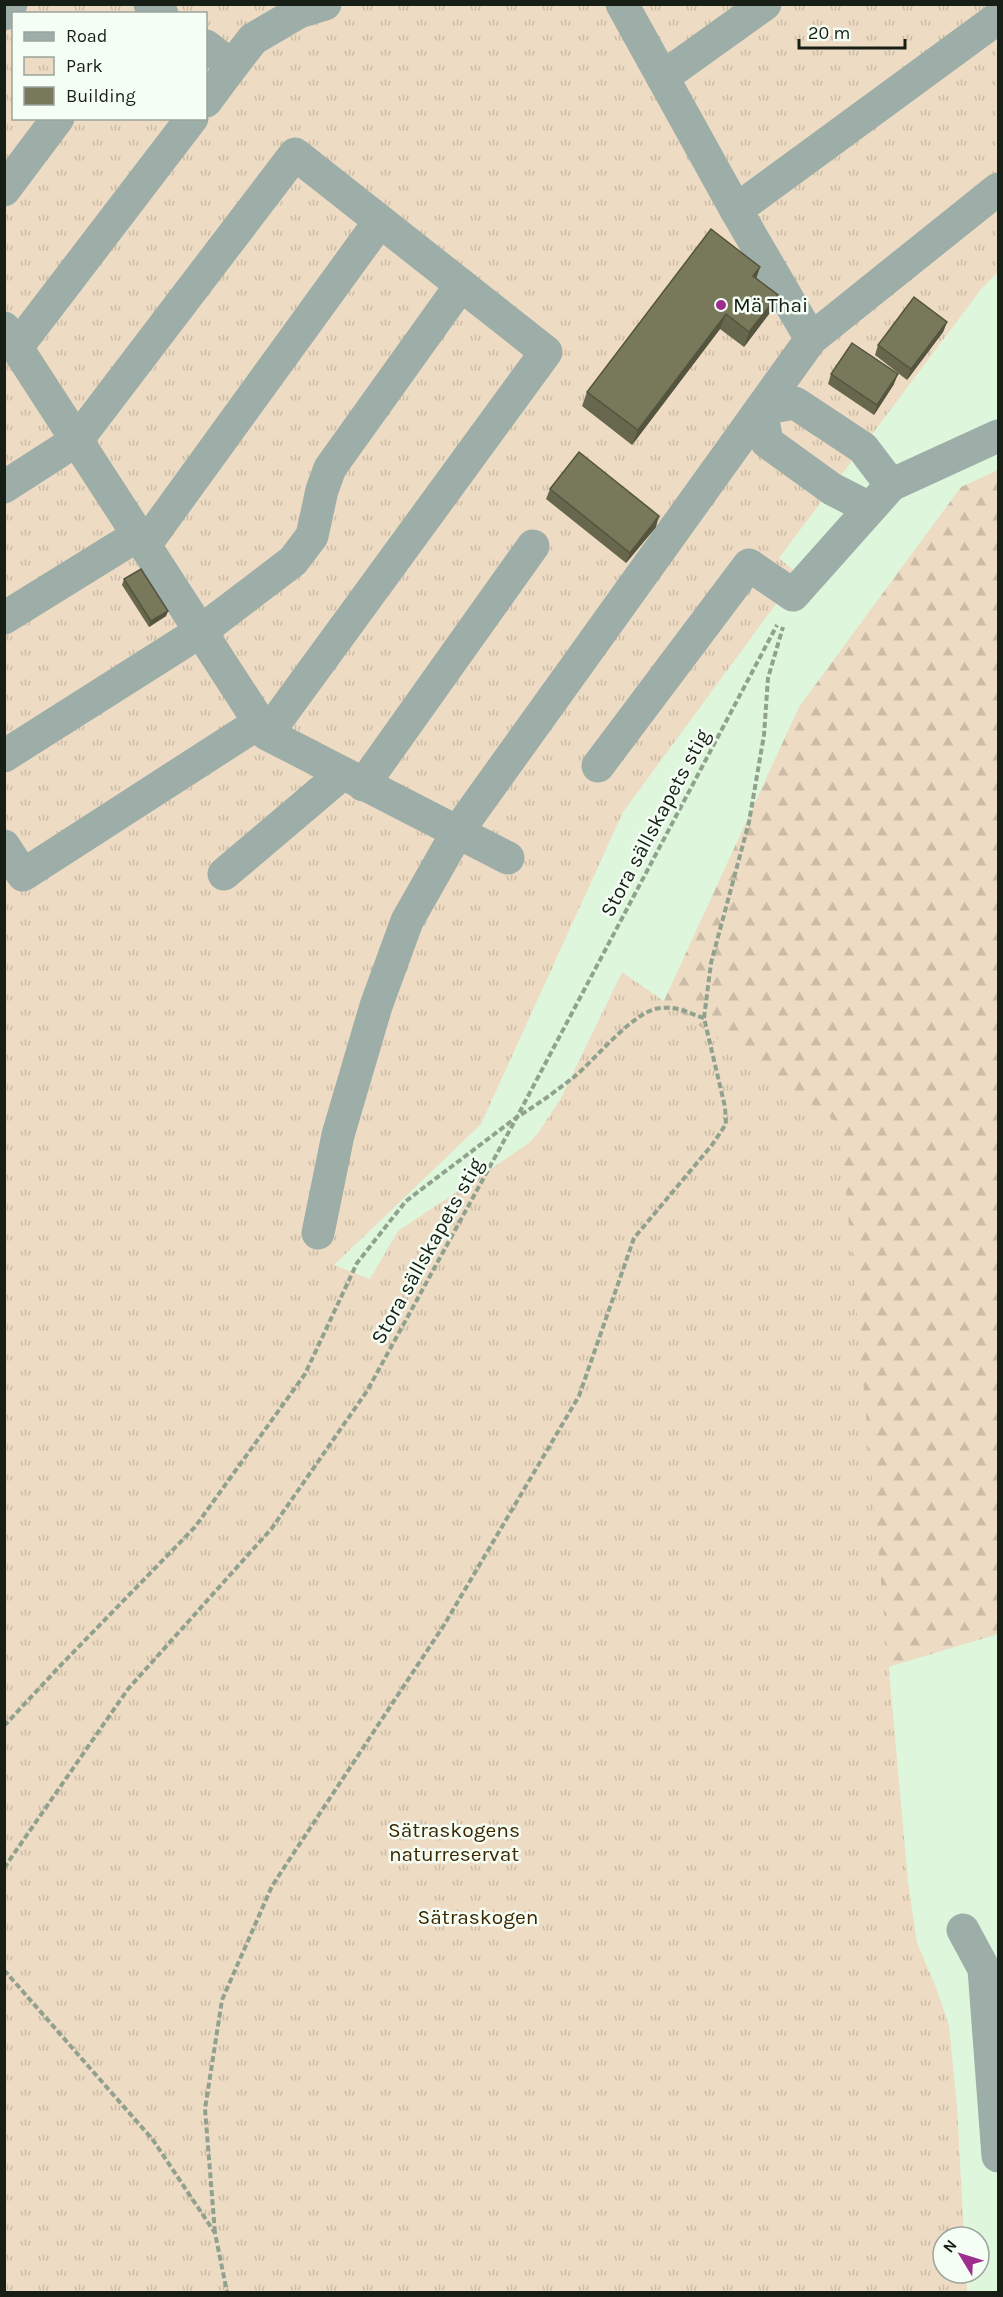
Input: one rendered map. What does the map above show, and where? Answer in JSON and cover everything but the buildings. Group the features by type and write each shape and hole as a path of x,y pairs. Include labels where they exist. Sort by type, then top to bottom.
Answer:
{"street":[{"path":"4,14 11,4"},
{"path":"207,100 253,39 299,12 325,4"},
{"path":"622,4 736,210 811,339"},
{"path":"663,77 765,4"},
{"path":"736,210 999,18"},
{"path":"207,47 232,66"},
{"path":"4,190 56,120"},
{"path":"190,120 11,338 264,728 352,779 508,858"},
{"path":"4,487 77,440 295,154 546,352 264,728 23,875 4,846"},
{"path":"318,1233 338,1135 376,1006 406,921 458,831 811,339 999,189"},
{"path":"4,618 142,540 380,221"},
{"path":"4,756 201,632 293,561 312,536 322,490 330,468 461,285"},
{"path":"761,410 795,404 863,448 880,496"},
{"path":"761,410 767,442 832,489 880,496"},
{"path":"598,766 749,565 793,595 880,496 999,436"},
{"path":"224,874 352,779 533,546"},
{"path":"963,1929 991,1970 999,2156"}],"path":[{"path":"227,2292 215,2233 205,2109 222,2000 272,1886 444,1625 579,1395 634,1238 712,1145 726,1124 725,1107 704,1018 711,963 749,822 764,735 768,678 793,595"},
{"name":"Stora sällskapets stig","path":"4,1868 128,1689 273,1528 367,1391 518,1117 793,595"},
{"path":"4,1726 195,1527 304,1374 357,1263 406,1201 574,1077 642,1014 658,1008 681,1008 704,1018"},
{"path":"4,1970 153,2140 215,2233"}],"green space":[{"path":"5,5 998,5 998,272 982,288 779,558 798,574 623,812 481,1124 334,1265 370,1279 398,1231 529,1143 561,1098 622,972 840,1124 908,1882 917,1943 949,2026 957,2106 963,2225 931,2225 931,2285 967,2285 967,2292 5,2292"},
{"path":"998,470 998,1634 835,1683 5,2292 202,1653 657,1016 799,707 961,487"}],"place":[{"name":"Mä Thai","path":"721,305"}],"park label":[{"name":"Sätraskogens naturreservat","path":"454,1842"},
{"name":"Sätraskogen","path":"478,1917"}]}
